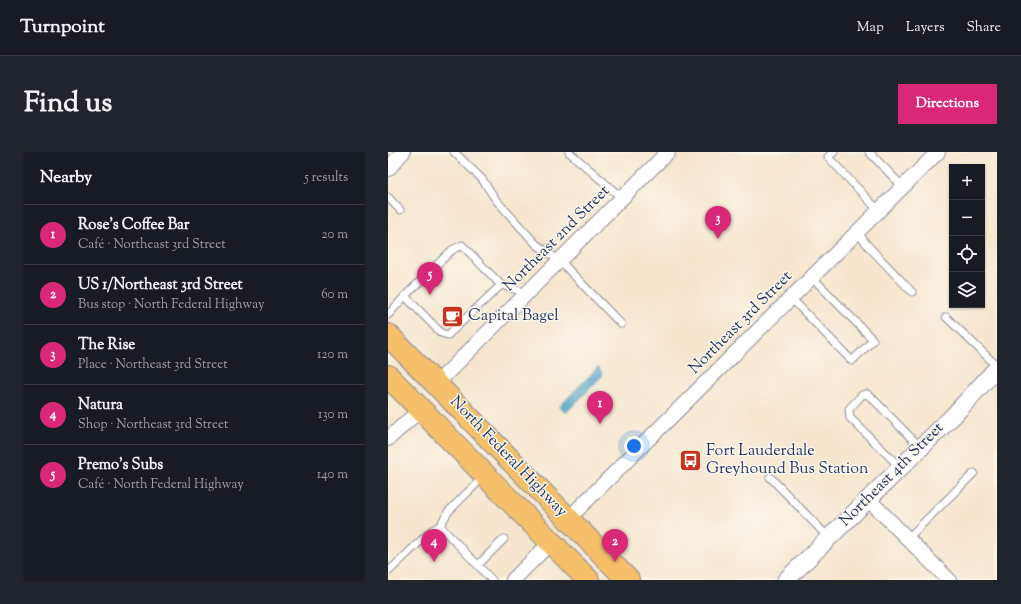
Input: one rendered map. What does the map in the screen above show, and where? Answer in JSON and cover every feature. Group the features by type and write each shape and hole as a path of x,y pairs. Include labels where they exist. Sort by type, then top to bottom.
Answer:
{"main road":[{"name":"North Federal Highway","path":"388,335 628,580"},
{"name":"North Federal Highway","path":"388,376 588,580"},
{"path":"516,506 547,517 568,519"}],"street":[{"path":"389,168 404,152"},
{"name":"Northeast 2nd Street","path":"436,384 668,152"},
{"name":"Northeast 3rd Street","path":"568,519 938,152"},
{"name":"Northeast 4th Street","path":"786,580 996,372"},
{"path":"388,439 421,408"},
{"path":"868,500 949,580"},
{"path":"513,580 551,542"}],"lane":[{"path":"454,152 482,179 496,200 536,244 560,261 621,324"},
{"path":"569,152 622,198"},
{"path":"869,152 903,187"},
{"path":"831,155 879,211"},
{"path":"388,197 400,210"},
{"path":"857,232 869,247 912,292"},
{"path":"388,315 405,296 452,250 462,245 501,285 527,293"},
{"path":"791,298 852,361 873,340 812,277"},
{"path":"405,296 442,333 448,335 501,285"},
{"path":"946,317 996,372"},
{"path":"900,467 850,418 849,409 862,395 867,394 920,447"},
{"path":"907,539 974,473"},
{"path":"388,572 432,530 440,526 448,512 485,475"},
{"path":"770,478 829,538"},
{"path":"440,526 492,580"},
{"path":"478,565 504,539"}],"water":[{"path":"598,367 603,375 566,413 559,407"}],"place":[{"name":"The Rise","path":"718,239"},
{"name":"Premo's Subs","path":"430,295"},
{"name":"Capital Bagel","path":"452,316"},
{"name":"Rose's Coffee Bar","path":"600,424"},
{"name":"Fort Lauderdale Greyhound Bus Station","path":"690,460"},
{"name":"Natura","path":"434,562"},
{"name":"US 1/Northeast 3rd Street","path":"615,562"}]}
